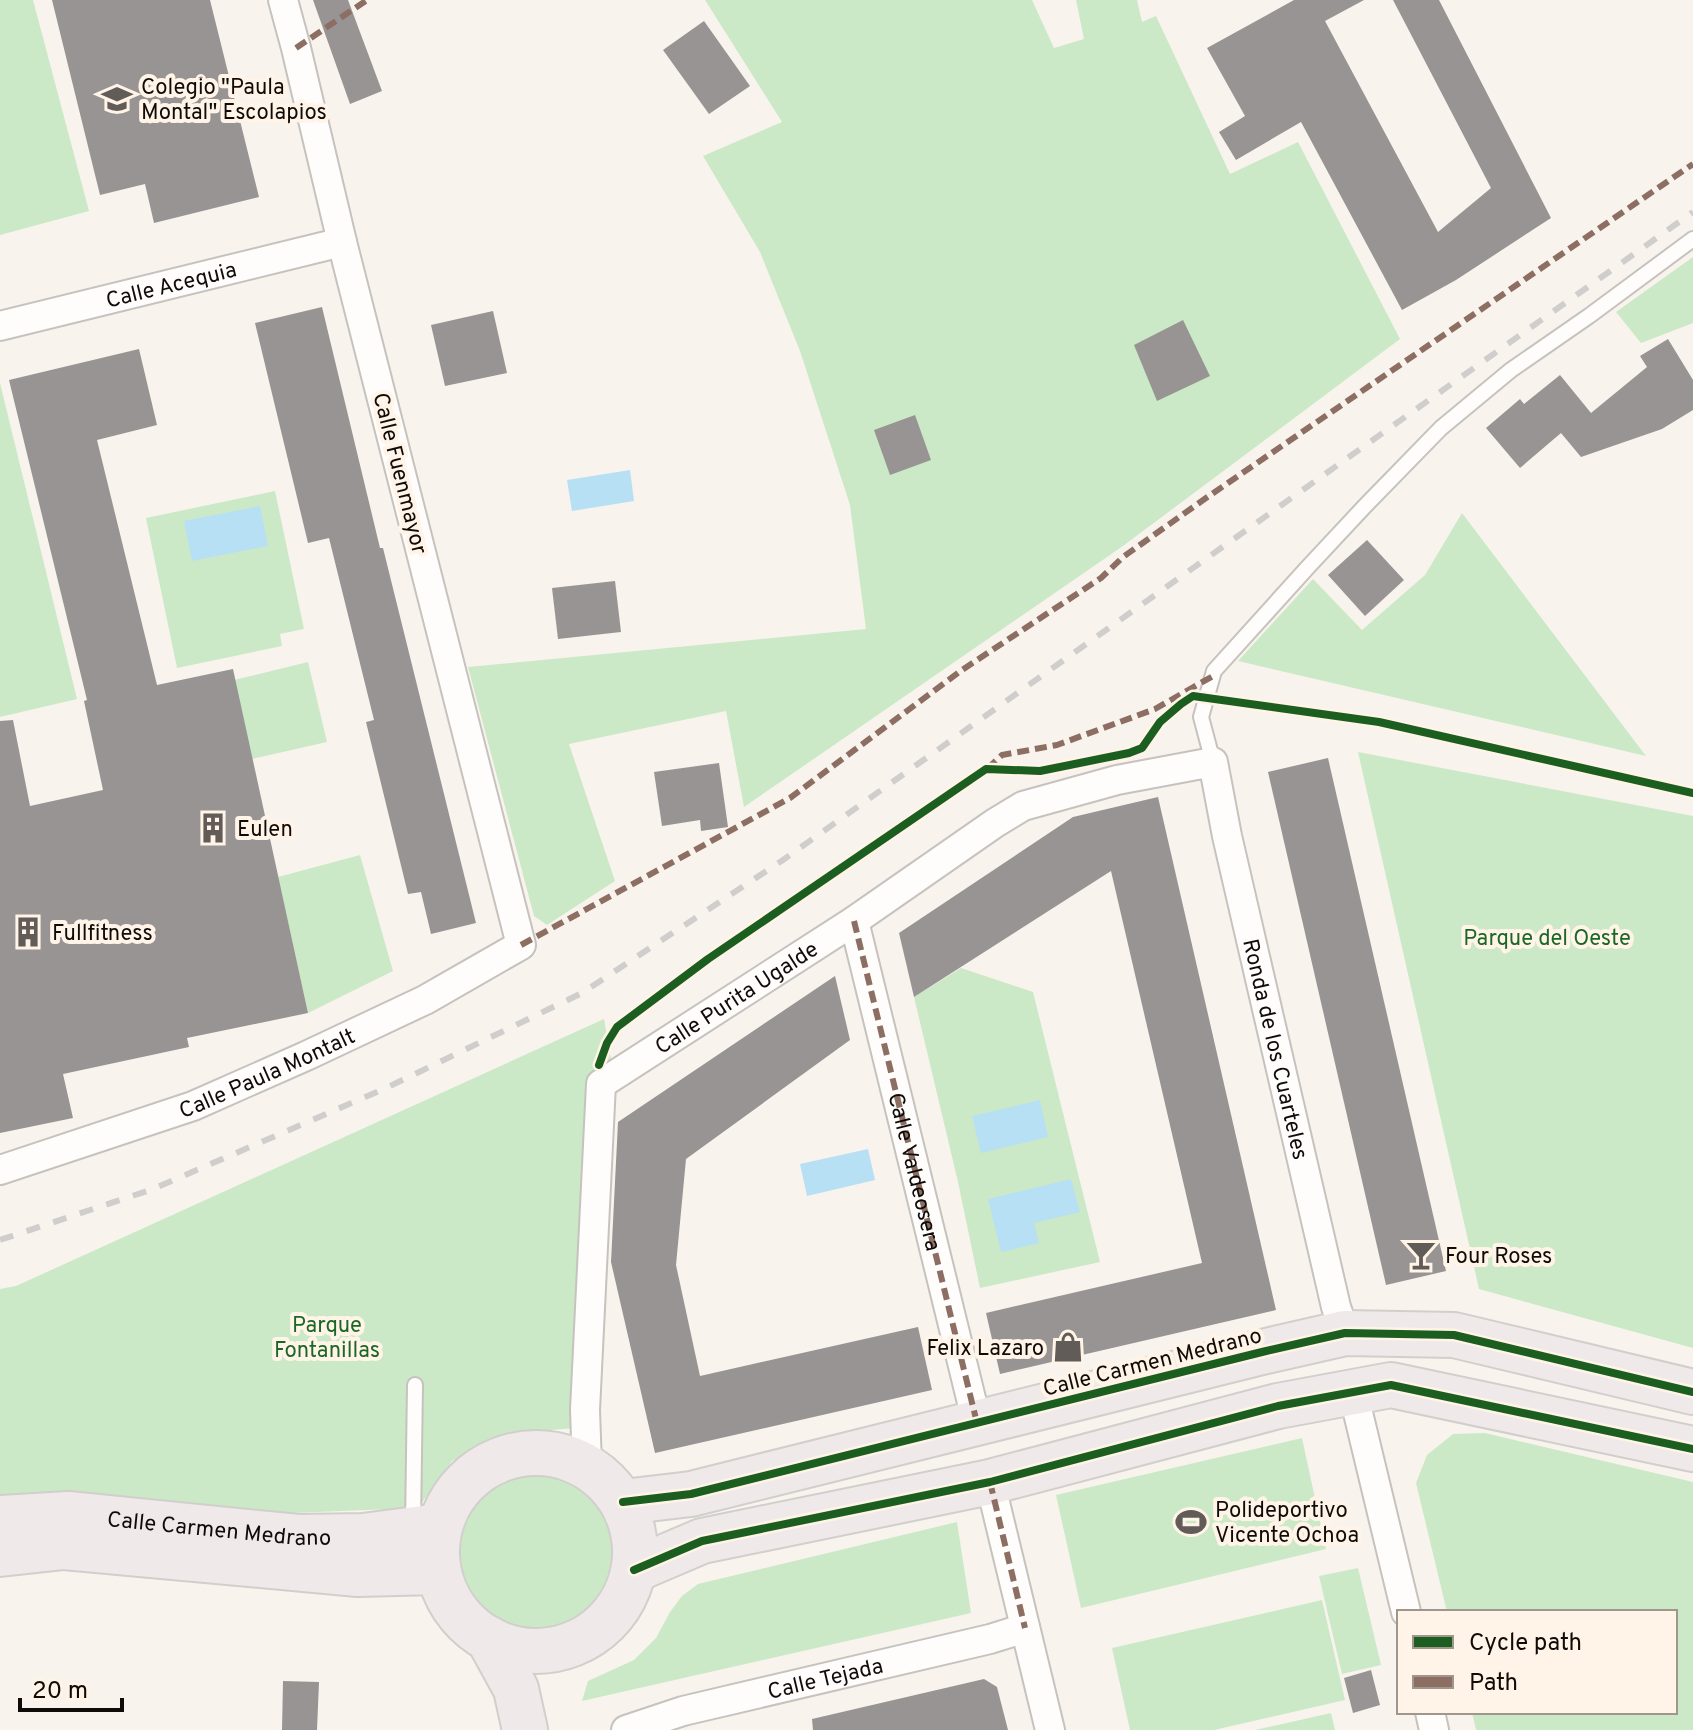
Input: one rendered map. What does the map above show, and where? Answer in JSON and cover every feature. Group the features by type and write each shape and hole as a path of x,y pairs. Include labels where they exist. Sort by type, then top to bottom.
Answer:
{"main road":[{"name":"Calle Carmen Medrano","path":"623,1502 691,1494 1345,1333 1454,1335 1693,1392"},
{"path":"634,1570 702,1541 990,1482 1278,1406 1391,1385 1693,1449"},
{"path":"528,1451 558,1454 587,1465 601,1475 623,1502 635,1535 634,1570 625,1597 608,1621 585,1639 559,1649 528,1653 488,1638 471,1627 450,1603 426,1528 472,1475 498,1459 528,1451"},
{"name":"Calle Carmen Medrano","path":"0,1518 68,1514 298,1537 363,1536 426,1528"},
{"name":"Calle Carmen Medrano","path":"0,1554 64,1547 358,1574 438,1572"},
{"path":"488,1638 516,1689 526,1730"},
{"path":"526,1730 559,1649"}],"street":[{"name":"Calle Fuenmayor","path":"283,0 521,945"},
{"name":"Calle Acequia","path":"0,326 342,242"},
{"name":"Calle Purita Ugalde","path":"587,1465 585,1410 601,1084 854,921 1023,806 1117,780 1213,762"},
{"name":"Ronda de los Cuarteles","path":"1213,762 1336,1307 1345,1333"},
{"name":"Calle Valdeosera","path":"854,921 977,1423"},
{"name":"Calle Paula Montalt","path":"0,1170 193,1106 425,1000 521,945"},
{"path":"1353,1392 1406,1610"},
{"path":"990,1482 1050,1730"},
{"name":"Calle Tejada","path":"626,1730 685,1721 1025,1628"}],"lane":[{"path":"1213,762 1201,717 1214,671 1336,537 1441,428 1511,370 1693,239"},
{"path":"415,1385 426,1528"}],"green space":[{"path":"0,0 33,0 89,211 0,235"},
{"path":"705,0 1032,0 1054,48 1084,39 1076,0 1137,0 1142,22 1156,16 1230,174 1298,142 1400,339 1123,546 744,807 726,711 569,744 615,881 547,925 534,916 468,667 866,629 850,505 800,351 760,252 703,156 782,122"},
{"path":"1693,257 1693,323 1641,343 1616,312"},
{"path":"0,383 77,699 0,717"},
{"path":"275,491 304,629 280,634 282,646 177,668 146,518"},
{"path":"1462,513 1646,756 1238,661 1313,579 1362,630 1425,575"},
{"path":"308,662 327,742 252,759 234,680"},
{"name":"Parque del Oeste","path":"1358,752 1693,816 1693,1348 1479,1289"},
{"path":"360,855 393,971 308,1013 278,877"},
{"path":"961,968 1033,992 1100,1262 980,1288 914,997"},
{"name":"Parque Fontanillas","path":"604,1019 612,1065 576,1428 527,1432 452,1461 418,1508 68,1522 0,1521 0,1289 16,1286"},
{"path":"1485,1433 1693,1482 1693,1730 1476,1730 1472,1714 1677,1714 1677,1610 1447,1610 1416,1483 1427,1455 1453,1434"},
{"name":"Polideportivo Vicente Ochoa","path":"1302,1438 1326,1549 1081,1608 1056,1495"},
{"path":"535,1474 564,1480 589,1497 606,1522 612,1551 606,1580 589,1605 564,1622 535,1628 506,1622 481,1605 464,1580 458,1551 464,1522 481,1497 506,1480"},
{"path":"957,1522 971,1613 582,1701 588,1681 634,1660 656,1638 682,1596 698,1584"},
{"path":"1358,1568 1381,1665 1342,1674 1319,1576"},
{"path":"1322,1600 1345,1700 1214,1730 1130,1730 1112,1648"},
{"path":"1331,1713 1335,1730 1255,1730"}],"water":[{"path":"630,470 634,501 572,511 567,480"},
{"path":"260,506 268,546 192,561 184,521"},
{"path":"1040,1100 1048,1137 981,1153 972,1116"},
{"path":"868,1149 875,1180 807,1196 800,1164"},
{"path":"1071,1179 1080,1212 1034,1223 1039,1243 1001,1252 988,1199"}],"building":[{"path":"52,0 210,0 259,197 154,223 145,184 100,195"},
{"path":"313,0 348,0 382,91 350,104"},
{"path":"1294,0 1364,0 1325,21 1438,232 1491,188 1393,0 1439,0 1551,218 1456,280 1402,310 1301,122 1236,160 1219,132 1245,116 1207,48"},
{"path":"704,21 750,86 709,114 663,50"},
{"path":"322,307 476,923 431,934 421,892 408,894 366,722 374,720 329,538 308,543 255,323"},
{"path":"493,311 507,373 445,386 431,325"},
{"path":"1183,320 1210,376 1157,401 1134,345"},
{"path":"1668,339 1693,380 1693,410 1662,429 1581,457 1561,433 1520,468 1486,428 1520,399 1524,404 1560,375 1591,413 1647,367 1640,356"},
{"path":"139,349 157,425 97,440 157,685 233,669 308,1013 187,1038 189,1047 63,1074 73,1118 0,1133 0,721 13,720 30,806 103,790 84,701 87,700 9,380"},
{"path":"915,415 931,460 890,475 874,430"},
{"path":"1367,540 1404,580 1365,616 1328,575"},
{"path":"615,581 621,632 558,639 552,588"},
{"path":"1328,758 1446,1271 1386,1285 1268,772"},
{"path":"719,763 728,827 701,831 700,820 662,826 654,772"},
{"path":"1158,797 1276,1310 1000,1374 986,1313 1202,1263 1111,871 914,997 899,933 1073,817"},
{"path":"835,976 850,1040 686,1159 676,1265 700,1376 918,1327 932,1390 655,1453 611,1262 618,1122"},
{"path":"1371,1670 1380,1705 1353,1713 1344,1678"},
{"path":"984,1679 997,1687 1008,1730 813,1730 812,1719"},
{"path":"283,1681 319,1682 317,1730 282,1730"}],"railway":[{"path":"0,1240 153,1189 386,1088 582,993 783,860 1693,212"}],"marked path":[{"path":"296,48 367,0"},
{"path":"521,945 790,798 962,670 1101,578 1123,557 1206,498 1693,164"},
{"path":"987,769 1002,755 1057,745 1155,709 1213,676"},
{"path":"854,921 977,1423"},
{"path":"990,1482 1025,1628"}],"cycle path":[{"path":"599,1065 617,1027 708,959 986,769 1040,771 1129,753 1142,748 1160,722 1193,696 1379,722 1693,793"},
{"path":"623,1502 691,1494 1345,1333 1454,1335 1693,1392"},
{"path":"634,1570 702,1541 990,1482 1278,1406 1391,1385 1693,1449"}],"place":[{"name":"Colegio \"Paula Montal\" Escolapios","path":"117,99"},
{"name":"Eulen","path":"213,828"},
{"name":"Fullfitness","path":"28,932"},
{"name":"Four Roses","path":"1421,1255"},
{"name":"Felix Lazaro","path":"1068,1347"},
{"name":"Polideportivo Vicente Ochoa","path":"1191,1522"}]}
